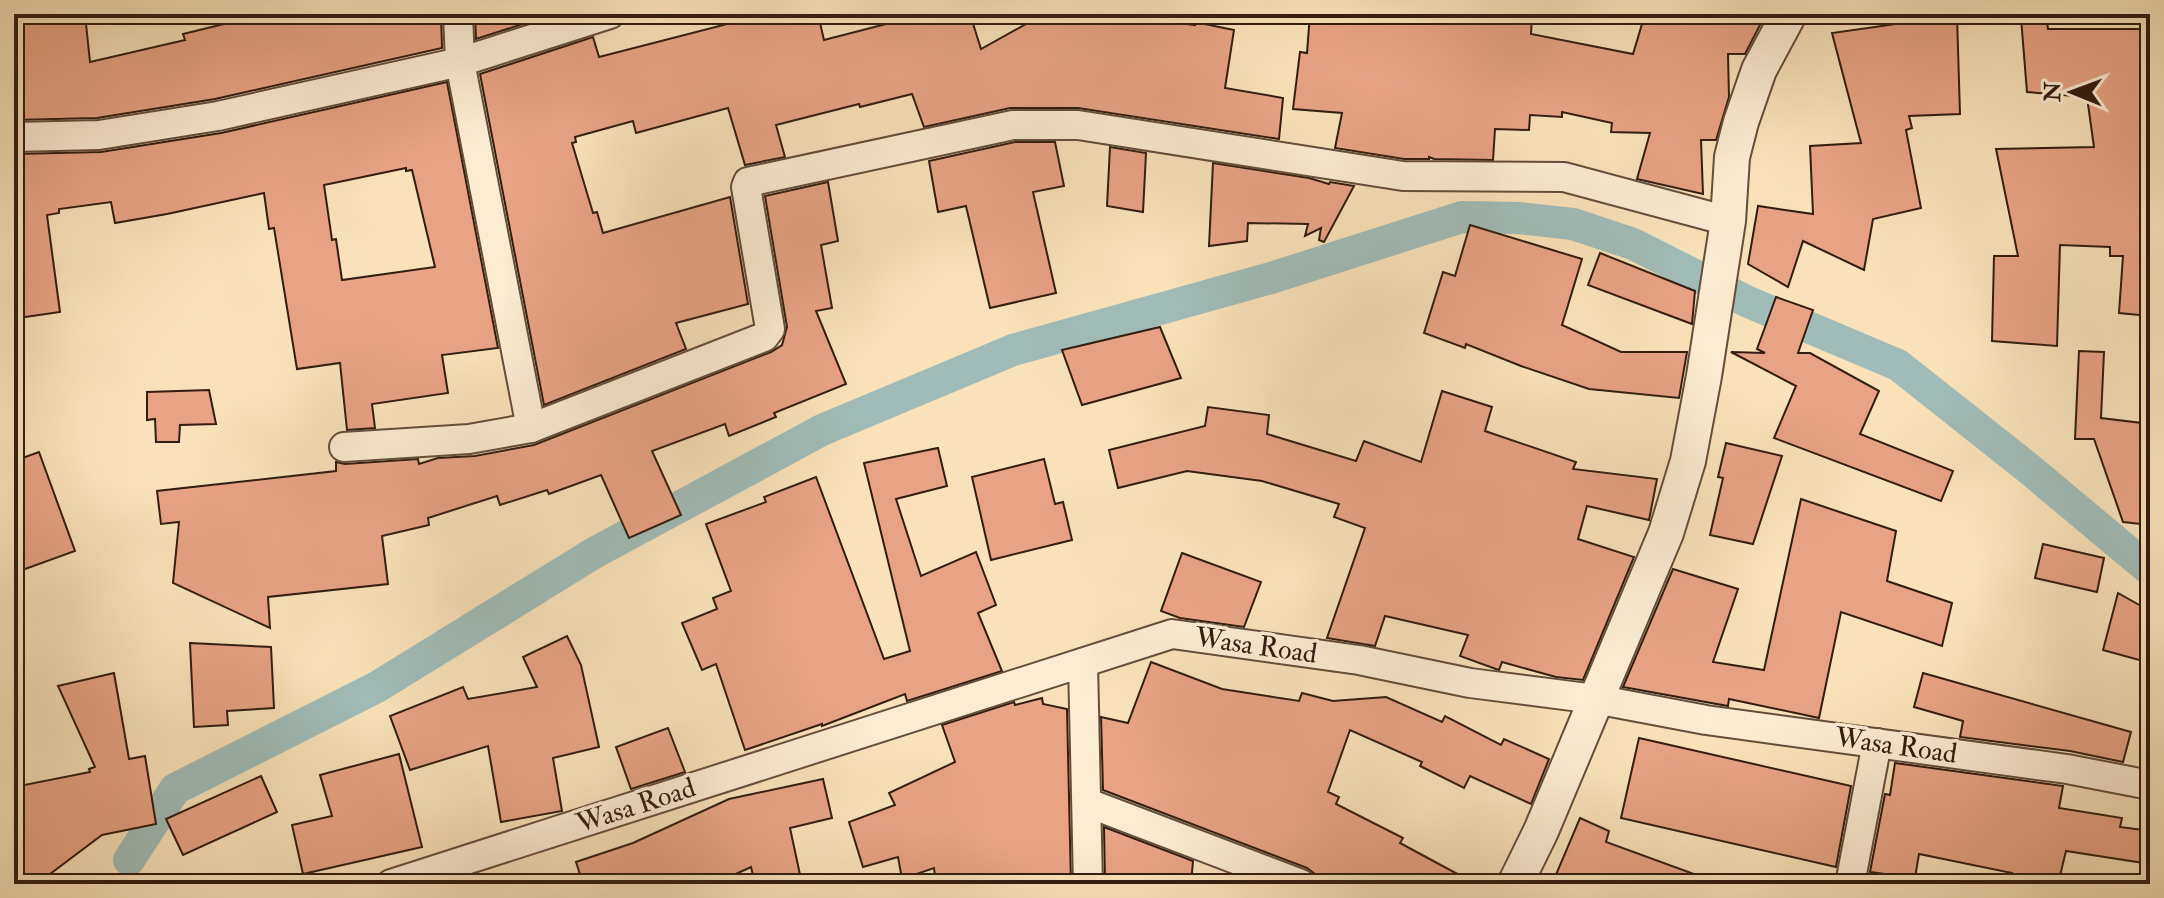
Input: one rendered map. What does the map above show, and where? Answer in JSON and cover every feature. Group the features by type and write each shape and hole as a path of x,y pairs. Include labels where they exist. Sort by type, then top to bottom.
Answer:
{"street":[{"path":"458,14 460,62 531,428"},
{"path":"14,137 99,135 218,116 460,62 610,14"},
{"path":"1515,884 1541,831 1670,518 1688,461 1723,262 1732,157 1759,70 1789,14"},
{"path":"344,447 469,439 531,428 769,333 746,187 748,182 1013,125 1078,125 1403,176 1564,177 1728,221"},
{"name":"Wasa Road","path":"391,884 1172,634 1359,660 1470,683 1595,699 1706,720 2067,769 2150,785"},
{"path":"1083,663 1088,884"},
{"path":"1850,884 1877,743"},
{"path":"1088,803 1301,884"}],"building":[{"path":"14,14 85,14 90,62 185,40 183,34 224,24 221,14 441,14 442,48 215,99 97,118 14,120"},
{"path":"475,14 554,14 476,39"},
{"path":"766,14 818,14 824,40 890,23 888,14 970,14 981,49 1044,14 1141,14 1141,18 1195,25 1195,22 1234,30 1225,88 1283,98 1279,139 1078,108 1010,108 924,127 912,94 776,125 785,157 745,165 728,108 636,133 633,121 575,137 576,142 572,143 593,213 597,212 603,233 730,197 748,304 676,323 686,349 544,405 480,74 593,37 599,57"},
{"path":"1310,14 1532,14 1531,34 1633,54 1645,14 1663,14 1679,19 1761,21 1745,54 1728,54 1729,97 1716,140 1701,140 1703,194 1637,179 1650,133 1611,132 1612,123 1562,112 1562,117 1530,115 1529,130 1495,129 1493,160 1404,159 1335,148 1342,113 1293,109 1300,52 1307,53"},
{"path":"1957,16 1960,114 1909,116 1912,128 1906,130 1921,208 1873,219 1864,270 1803,241 1788,287 1748,264 1758,206 1813,214 1810,146 1861,143 1832,33 1925,20 1925,17"},
{"path":"2021,18 2047,22 2048,29 2150,29 2150,316 2119,313 2123,256 2110,256 2110,247 2060,245 2057,346 1992,341 1994,256 2018,256 1996,149 2094,147 2087,97 2027,92"},
{"path":"447,82 498,348 442,355 448,393 372,404 375,428 347,430 340,363 297,369 274,228 269,229 264,193 115,223 111,202 59,209 59,213 47,215 60,312 18,318 14,256 23,255 14,191 14,154 101,152 221,133","holes":["406,168 406,171 412,170 435,267 342,280 324,185"]},
{"path":"1015,142 1055,142 1064,186 1033,192 1056,293 990,308 966,206 938,212 929,161"},
{"path":"1110,147 1146,153 1143,212 1107,206"},
{"path":"1213,163 1354,186 1324,242 1319,240 1321,228 1305,236 1308,224 1248,223 1247,241 1209,246"},
{"path":"828,182 838,241 821,245 832,308 816,311 846,384 774,413 776,417 729,436 725,424 652,451 681,515 629,538 601,475 549,494 547,490 500,505 497,496 428,518 429,525 382,536 388,584 268,597 270,628 173,583 179,522 161,524 157,491 336,471 336,462 418,459 419,464 438,458 475,456 534,445 771,352 782,345 787,327 765,196"},
{"path":"1470,225 1582,259 1562,325 1621,352 1687,352 1679,398 1589,389 1466,344 1465,348 1424,333 1443,272 1455,276"},
{"path":"1600,253 1695,291 1692,324 1588,285"},
{"path":"1776,297 1813,310 1798,353 1810,353 1879,391 1860,434 1953,471 1941,501 1774,438 1796,386 1731,352 1765,353 1757,349"},
{"path":"1160,327 1181,378 1082,405 1062,350"},
{"path":"2079,351 2104,352 2101,418 2150,424 2150,525 2123,522 2094,439 2075,439"},
{"path":"209,390 216,424 180,425 179,442 156,442 155,419 147,420 147,392"},
{"path":"1442,391 1492,407 1485,431 1576,462 1573,469 1657,479 1649,520 1587,506 1578,539 1634,557 1583,680 1556,677 1502,662 1499,670 1460,656 1468,635 1385,616 1375,646 1327,638 1365,528 1334,517 1339,504 1262,481 1187,471 1118,488 1109,450 1205,426 1208,407 1269,415 1267,434 1356,461 1364,441 1421,462"},
{"path":"1726,443 1782,456 1753,544 1710,535 1723,478 1718,477"},
{"path":"938,448 947,486 896,499 921,576 976,552 996,605 978,613 1002,671 907,701 905,694 822,726 745,750 716,664 702,670 682,623 717,609 713,598 731,591 706,524 766,502 764,497 816,477 884,659 910,651 864,463"},
{"path":"39,452 75,551 14,573 14,461"},
{"path":"1044,459 1055,504 1063,502 1072,540 991,560 972,477"},
{"path":"1801,499 1896,531 1887,581 1952,603 1942,646 1841,612 1819,718 1729,699 1728,706 1623,687 1673,569 1738,589 1713,662 1764,670"},
{"path":"2043,544 2104,558 2097,592 2035,578"},
{"path":"1182,553 1261,582 1244,627 1180,618 1161,611"},
{"path":"2118,593 2150,611 2150,663 2103,650"},
{"path":"567,636 581,665 599,747 553,758 562,811 501,822 488,746 410,770 390,716 463,687 468,699 537,687 523,657"},
{"path":"190,643 271,647 274,708 227,711 228,725 194,727"},
{"path":"1151,662 1222,689 1299,701 1302,693 1333,701 1386,697 1442,722 1445,716 1501,745 1504,739 1549,759 1531,804 1470,776 1464,788 1420,766 1422,762 1350,730 1328,792 1339,797 1336,804 1403,838 1400,843 1476,884 1318,884 1315,874 1307,868 1103,790 1101,717 1128,723"},
{"path":"114,673 129,759 145,756 156,824 102,835 46,877 14,882 14,787 90,772 89,769 95,767 58,686"},
{"path":"1923,673 2131,732 2123,762 2070,751 1960,737 1963,721 1914,707"},
{"path":"1042,698 1043,704 1067,709 1071,884 936,884 934,868 902,879 898,857 863,867 849,822 895,805 889,793 955,762 942,725 1014,702 1015,705"},
{"path":"668,728 685,772 631,789 616,747"},
{"path":"1639,738 1851,786 1836,867 1621,818"},
{"path":"399,754 422,847 303,874 292,825 332,816 320,775"},
{"path":"1895,763 2063,786 2059,808 2122,818 2120,827 2150,831 2150,864 2066,851 2058,884 2010,884 2012,873 1919,854 1915,878 1870,872 1885,794 1890,795"},
{"path":"261,776 277,812 183,855 166,819"},
{"path":"823,779 832,818 790,828 802,884 755,884 751,867 714,884 583,884 576,862 633,843 729,799"},
{"path":"1580,818 1609,831 1606,842 1713,881 1713,884 1552,884"},
{"path":"1104,827 1193,861 1191,884 1105,884"}],"waterway":[{"path":"129,860 175,789 377,687 594,553 822,430 1013,350 1271,278 1462,217 1518,218 1573,224 1633,244 1746,301 1898,365 2150,570"}]}
